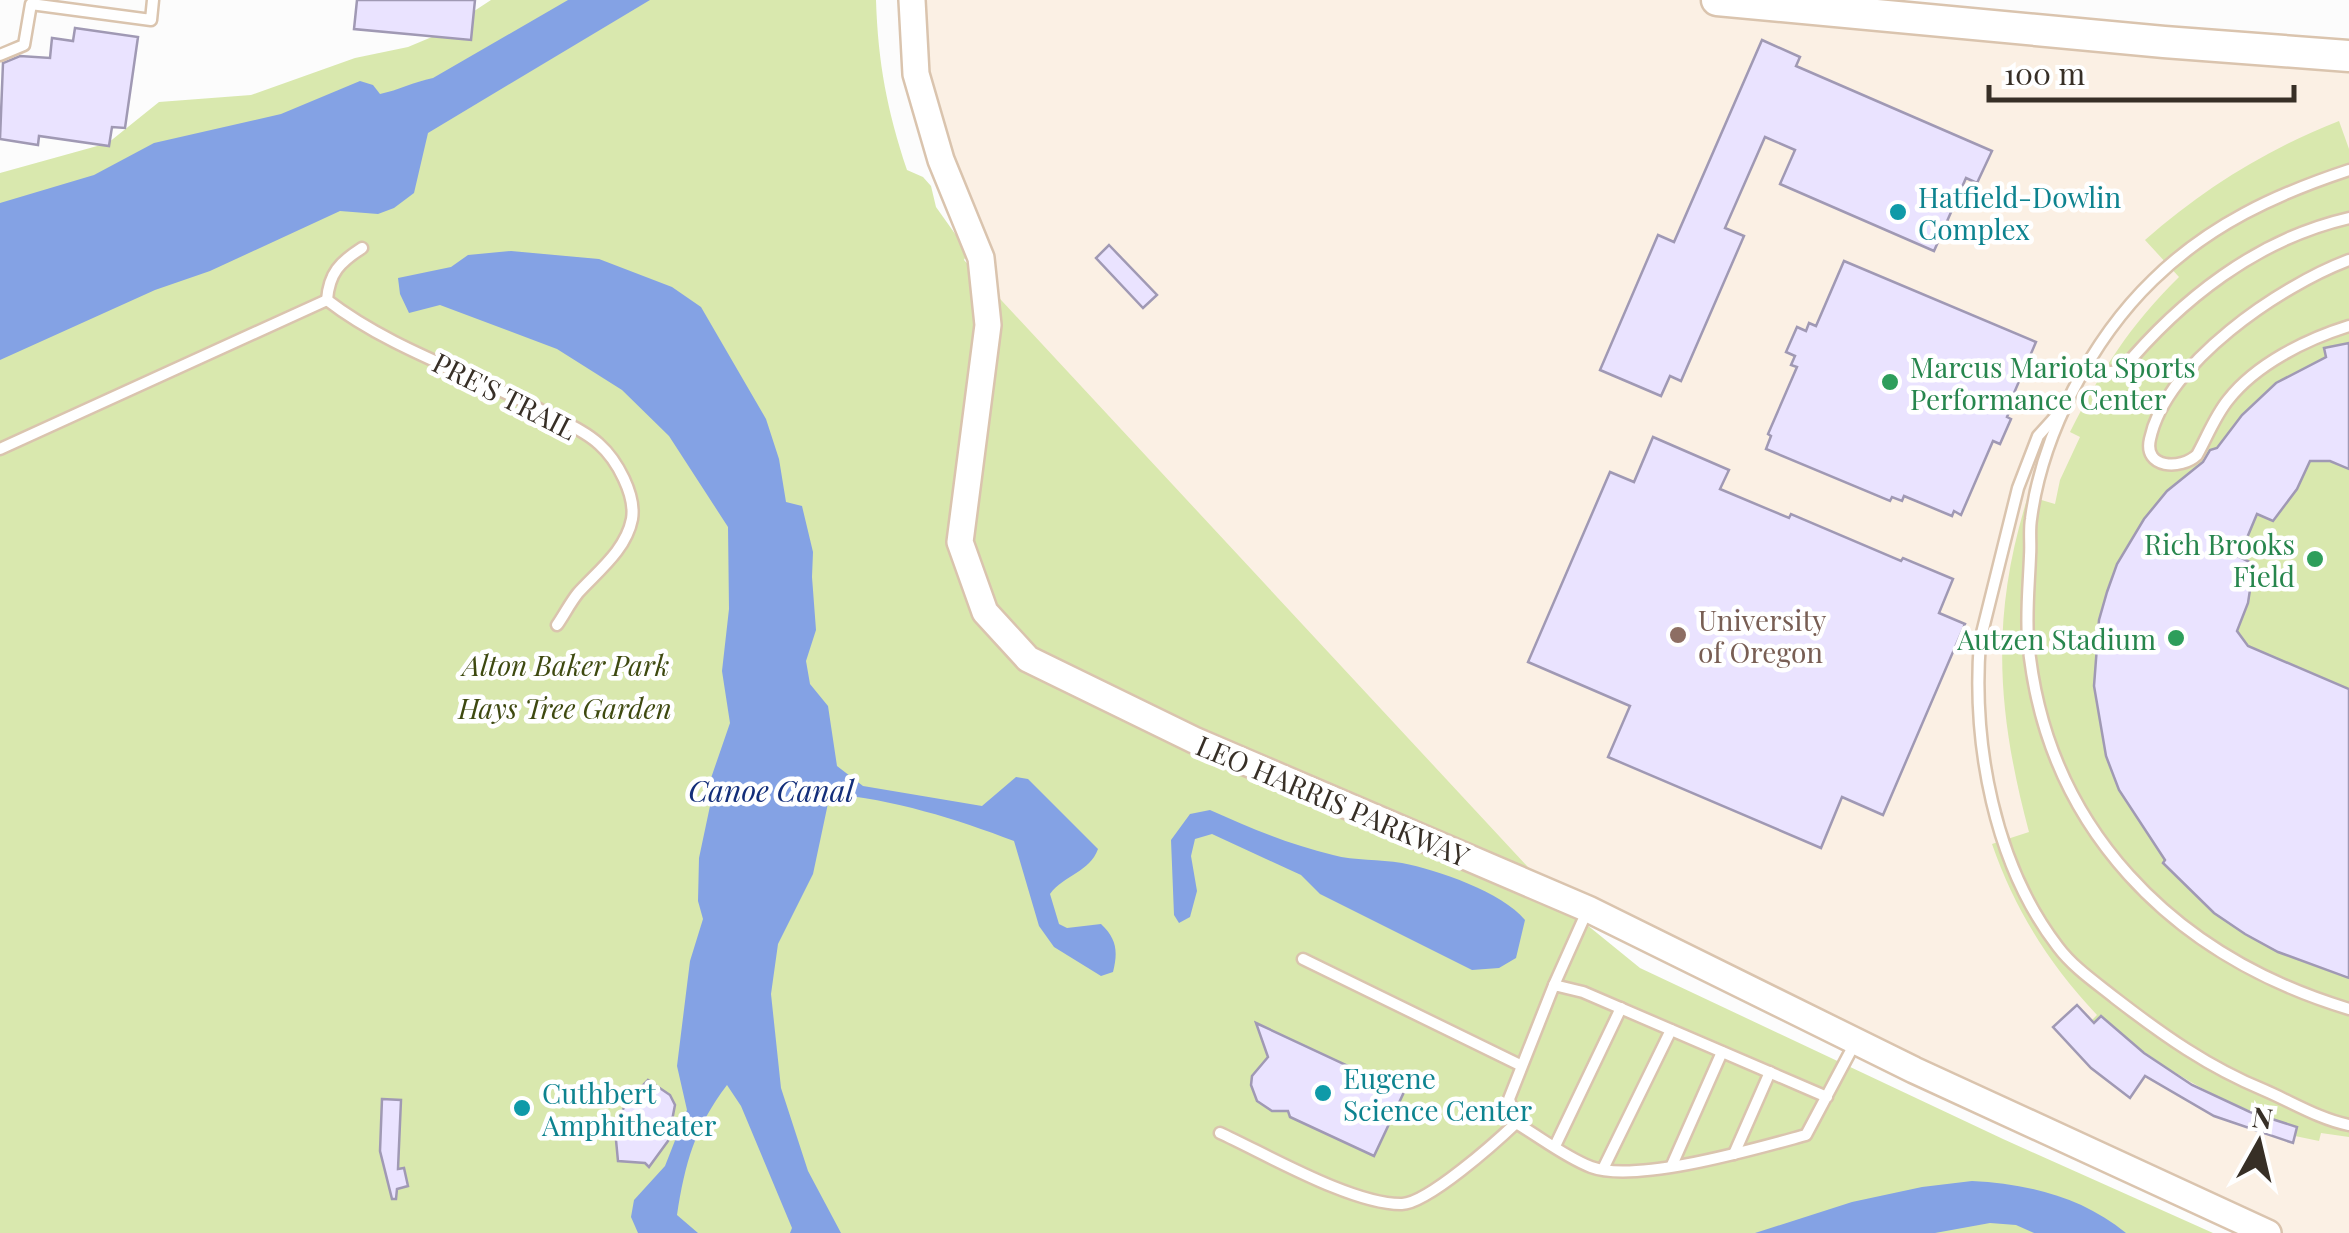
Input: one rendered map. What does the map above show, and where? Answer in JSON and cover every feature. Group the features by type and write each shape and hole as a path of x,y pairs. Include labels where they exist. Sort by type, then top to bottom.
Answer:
{"main road":[{"path":"1717,0 2349,56"}],"street":[{"name":"LEO HARRIS PARKWAY","path":"912,0 916,74 940,160 981,258 988,326 960,542 986,612 1028,659 1296,786 1588,909 1960,1092 2268,1233"}],"lane":[{"path":"95,13 97,0"},
{"path":"0,55 24,46 30,4 150,20 153,0"},
{"path":"2349,170 2254,206 2210,233 2136,298 2108,332 2062,410 2031,515 2027,602 2028,636 2046,733 2072,794 2106,848 2148,897 2198,940 2270,980 2349,1009"},
{"path":"2081,375 2121,371 2172,316 2216,279 2296,236 2349,218"},
{"path":"0,449 327,300 328,282 339,263 362,248"},
{"path":"2349,260 2276,296 2218,342 2160,412 2150,437 2154,461 2190,461 2238,388 2287,354 2349,326"},
{"name":"PRE'S TRAIL","path":"327,300 361,325 486,382 570,426 598,443 616,465 633,506 631,523 622,545 575,596 557,625"},
{"path":"2062,410 2038,436 2018,488 1980,641 1985,772 2014,867 2034,910 2066,956 2166,1037 2221,1072 2349,1125"},
{"path":"1588,909 1509,1099 1516,1123 1593,1168 1631,1171 1672,1165 1806,1135 1857,1040"},
{"path":"1303,960 1520,1065"},
{"path":"1554,985 1621,1008 1826,1097"},
{"path":"1555,1146 1621,1008"},
{"path":"1603,1169 1671,1030"},
{"path":"1672,1165 1722,1052"},
{"path":"1734,1154 1770,1072"},
{"path":"1220,1133 1362,1197 1405,1204 1485,1153 1516,1123"}],"shaded area":[{"name":"University of Oregon","path":"912,0 1717,0 2349,56 2349,1233 2264,1233 1313,793 988,325 941,160"}],"green space":[{"name":"Alton Baker Park","path":"491,0 876,0 885,86 907,170 923,177 931,186 936,207 968,252 964,260 1565,907 1640,968 2213,1233 0,1233 0,173 108,143 159,102 251,95 355,58 408,47 439,34"},
{"name":"Autzen Stadium","path":"2339,121 2349,149 2349,1137 2321,1133 2319,1141 2295,1136 2296,1127 2192,1083 2101,1017 2091,1021 2097,1015 2035,935 1992,844 2029,832 2010,746 2002,664 2003,624 2016,540 2028,496 2055,504 2060,480 2080,437 2070,432 2105,369 2131,331 2179,277 2145,240 2237,172 2286,144"}],"water":[{"path":"568,0 650,0 428,133 414,193 394,208 378,214 340,211 0,360 0,203 94,175 154,143 281,114 360,81 373,85 380,94 433,78"},
{"name":"Canoe Canal","path":"511,251 599,259 672,287 701,307 766,419 779,459 786,502 802,506 813,552 816,630 806,661 810,684 828,706 837,766 863,786 982,806 1016,777 1028,779 1098,849 1089,863 1050,894 1059,924 1067,928 1101,924 1110,935 1116,952 1113,972 1101,976 1054,947 1039,926 1014,841 924,811 830,794 813,874 778,944 771,994 781,1088 808,1171 841,1233 790,1233 792,1228 741,1106 727,1085 699,1131 680,1196 677,1215 698,1233 638,1233 631,1217 634,1200 665,1166 687,1110 677,1066 690,961 703,919 698,901 699,858 710,806 710,781 730,723 722,671 729,609 728,527 669,436 622,390 557,349 440,305 409,313 398,278 451,267 468,255"},
{"path":"1210,810 1301,846 1341,857 1417,866 1485,892 1525,920 1516,958 1499,968 1472,970 1320,894 1301,875 1212,834 1195,839 1191,856 1197,891 1190,917 1179,923 1174,915 1171,840 1190,814"},
{"path":"1972,1181 2014,1185 2054,1195 2091,1210 2126,1233 2034,1233 2016,1225 1990,1223 1935,1233 1755,1233 1852,1202"}],"building":[{"path":"357,0 475,0 471,40 354,29"},
{"path":"75,28 138,37 125,128 112,127 109,146 39,136 38,145 0,139 3,63 20,56 50,58 52,38 73,41"},
{"name":"Hatfield-Dowlin Complex","path":"1762,40 1800,57 1796,66 1992,151 1977,183 1966,178 1934,251 1780,184 1795,150 1765,137 1725,228 1744,236 1681,381 1670,376 1661,396 1600,370 1658,235 1674,242"},
{"path":"1109,245 1157,295 1143,308 1096,258"},
{"path":"1844,261 2036,342 2011,400 2014,401 2007,417 2011,419 2000,444 1993,441 1961,515 1954,511 1952,516 1904,496 1902,501 1892,497 1890,501 1766,449 1771,436 1768,434 1797,367 1791,365 1795,356 1786,352 1797,327 1806,331 1809,323 1816,326"},
{"path":"2349,343 2349,469 2330,461 2310,461 2297,489 2273,521 2257,514 2239,557 2254,564 2248,603 2237,631 2248,646 2349,689 2349,978 2278,952 2245,934 2214,913 2163,863 2165,860 2119,790 2106,756 2094,686 2099,620 2107,592 2117,564 2144,519 2276,383 2326,357 2324,348"},
{"path":"1653,437 1729,470 1720,489 1953,579 1939,613 1965,624 1883,815 1842,797 1821,848 1608,757 1630,706 1528,662 1610,472 1634,482"},
{"path":"2077,1005 2094,1023 2101,1016 2144,1053 2192,1085 2250,1112 2297,1127 2293,1143 2214,1116 2145,1076 2130,1098 2091,1068 2053,1027"},
{"path":"1256,1023 1404,1092 1374,1156 1290,1117 1288,1111 1272,1111 1257,1101 1252,1076 1268,1057"},
{"path":"648,1080 670,1095 675,1105 668,1141 649,1167 645,1163 618,1161 616,1140 626,1103"},
{"path":"382,1099 401,1100 398,1169 404,1168 408,1186 397,1189 396,1199 392,1199 380,1151"}],"place":[{"name":"Hatfield-Dowlin Complex","path":"1898,212"},
{"name":"Marcus Mariota Sports Performance Center","path":"1890,382"},
{"name":"Rich Brooks Field","path":"2315,559"},
{"name":"University of Oregon","path":"1678,635"},
{"name":"Autzen Stadium","path":"2176,638"},
{"name":"Eugene Science Center","path":"1323,1093"},
{"name":"Cuthbert Amphitheater","path":"522,1108"}],"park label":[{"name":"Hays Tree Garden","path":"565,707"}]}
